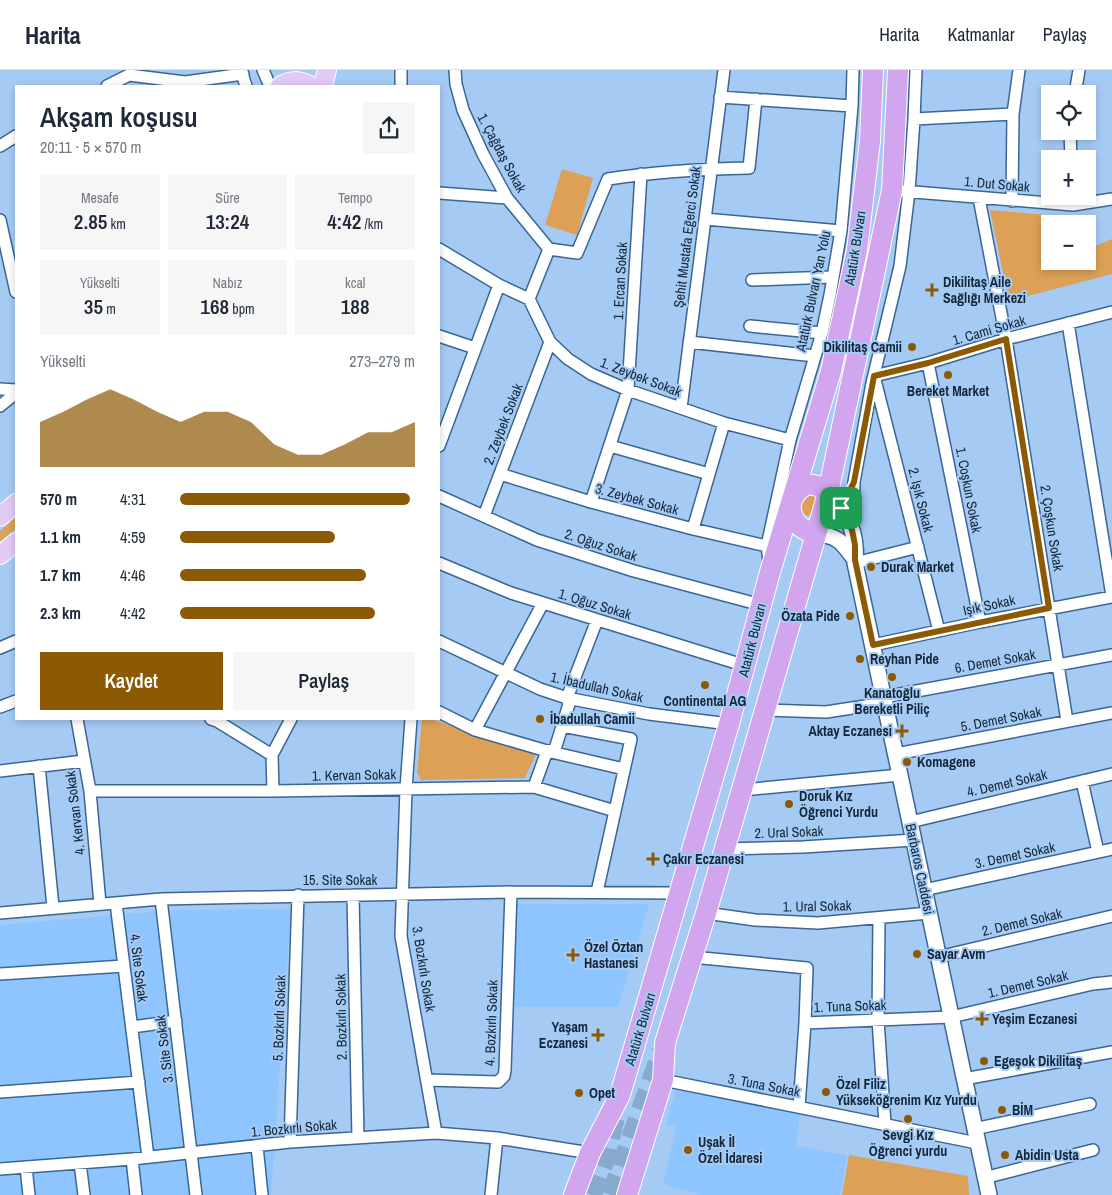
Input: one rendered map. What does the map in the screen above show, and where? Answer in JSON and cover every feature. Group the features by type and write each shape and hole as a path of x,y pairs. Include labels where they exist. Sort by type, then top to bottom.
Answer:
{"highway":[{"name":"Atatürk Bulvarı","path":"574,1195 590,1153 620,1095 681,893 746,666 761,604 791,498 831,372 857,250 870,141 873,70"},
{"name":"Atatürk Bulvarı","path":"628,1195 664,1080 665,1043 706,913 816,534 835,500 901,191 898,70"},
{"path":"816,534 796,523 792,512 791,498 800,488 808,484 818,486 835,500"}],"main road":[{"path":"280,85 288,70"},
{"path":"323,85 328,70"},
{"path":"282,85 292,80 298,80 309,85"},
{"name":"Barbaros Caddesi","path":"835,500 852,530 855,545 855,561 987,1195"},
{"path":"0,517 15,504"},
{"path":"816,534 826,534 836,538 844,544 855,561"},
{"path":"0,555 15,543"}],"street":[{"path":"263,70 270,85"},
{"path":"401,70 401,85"},
{"name":"1. Çağdaş Sokak","path":"455,70 456,84 463,110 483,154 507,198 549,249"},
{"name":"Şehit Mustafa Eğerci Sokak","path":"681,408 724,70"},
{"name":"Atatürk Bulvarı Yan Yolu","path":"770,572 767,546 790,440 822,333 841,231 854,70"},
{"path":"852,530 854,482 874,376 900,266 901,191 914,119 916,70"},
{"path":"1012,200 1013,114 1019,70"},
{"path":"1076,85 1079,70"},
{"path":"110,85 130,77 186,84 242,72 246,85"},
{"path":"720,96 852,106"},
{"path":"440,250 498,285 530,300 549,249 577,253 608,179 641,174 749,168 756,99"},
{"path":"914,119 1013,114"},
{"path":"0,146 15,137"},
{"name":"1. Ercan Sokak","path":"591,502 628,390 641,174"},
{"name":"1. Dut Sokak","path":"901,191 979,198 1041,200"},
{"path":"440,193 507,198"},
{"name":"2. Çoşkun Sokak","path":"979,198 1006,339 1067,721"},
{"name":"1. Dut Sokak","path":"1096,200 1112,199"},
{"path":"705,219 841,231"},
{"path":"0,220 15,288"},
{"path":"752,280 832,277"},
{"path":"440,443 498,285"},
{"name":"1. Zeybek Sokak","path":"530,300 550,342 568,359 591,374 628,390 724,423 790,440"},
{"name":"1. Cami Sokak","path":"874,376 1112,312"},
{"path":"1068,323 1112,596"},
{"path":"750,326 822,333"},
{"path":"440,336 475,348"},
{"name":"2. Zeybek Sokak","path":"484,516 550,342"},
{"path":"689,342 815,356"},
{"name":"1. Coşkun Sokak","path":"928,363 980,622"},
{"name":"2. Işık Sokak","path":"874,376 939,631"},
{"path":"0,389 15,391"},
{"path":"0,406 15,392"},
{"path":"693,529 724,423"},
{"path":"610,446 709,474"},
{"name":"3. Zeybek Sokak","path":"500,474 591,502 767,546"},
{"path":"835,500 854,482"},
{"name":"2. Oğuz Sokak","path":"440,496 537,540 634,571 761,604"},
{"path":"855,561 918,547"},
{"name":"1. Oğuz Sokak","path":"440,563 511,593 746,666"},
{"name":"Işık Sokak","path":"873,645 1112,596"},
{"path":"475,730 543,603"},
{"path":"547,751 555,749 569,704 568,698 597,620"},
{"path":"0,648 15,641"},
{"name":"1. İbadullah Sokak","path":"440,641 540,689 568,698 649,714 729,724"},
{"name":"6. Demet Sokak","path":"765,710 826,712 1112,655"},
{"path":"0,707 15,701"},
{"path":"440,712 475,730 547,751 624,769"},
{"name":"5. Demet Sokak","path":"896,754 1112,713"},
{"name":"4. Kervan Sokak","path":"77,720 90,791 100,904"},
{"path":"214,720 272,755"},
{"path":"273,791 272,755 290,720"},
{"name":"3. Bozkırlı Sokak","path":"411,720 406,789 401,936 436,1133"},
{"path":"562,726 631,739 597,892"},
{"path":"534,788 547,751"},
{"path":"0,771 84,760"},
{"path":"39,766 53,907"},
{"name":"4. Demet Sokak","path":"910,822 1112,774"},
{"path":"742,790 900,775"},
{"path":"1082,781 1098,852"},
{"name":"1. Kervan Sokak","path":"90,791 534,788 615,811"},
{"name":"2. Ural Sokak","path":"724,849 803,847 914,840"},
{"name":"3. Demet Sokak","path":"924,890 1112,849"},
{"name":"15. Site Sokak","path":"0,913 161,899 511,892 681,893"},
{"name":"4. Bozkırlı Sokak","path":"427,1080 498,1082 504,1076 511,892"},
{"name":"5. Bozkırlı Sokak","path":"290,1142 298,895"},
{"name":"2. Bozkırlı Sokak","path":"353,895 358,1138"},
{"name":"3. Site Sokak","path":"161,899 196,1195"},
{"name":"4. Site Sokak","path":"116,902 148,1157"},
{"name":"1. Ural Sokak","path":"706,913 755,920 818,923 929,913"},
{"name":"2. Demet Sokak","path":"938,958 1112,916"},
{"path":"879,918 878,1020 885,1124"},
{"path":"692,956 807,968 805,1023"},
{"path":"0,974 124,966"},
{"name":"1. Demet Sokak","path":"951,1017 1093,984 1112,982"},
{"name":"1. Tuna Sokak","path":"799,1107 805,1023 951,1017"},
{"path":"132,1027 176,1021"},
{"path":"964,1079 1112,1052"},
{"name":"3. Tuna Sokak","path":"664,1080 885,1124 976,1136"},
{"path":"0,1092 139,1082"},
{"path":"976,1136 1090,1104"},
{"name":"1. Bozkırlı Sokak","path":"0,1170 132,1159 290,1142 436,1133 497,1138 590,1153"},
{"path":"491,1195 497,1138"},
{"path":"257,1146 262,1195"},
{"path":"984,1178 1093,1150"},
{"path":"132,1159 136,1195"},
{"path":"80,1163 84,1195"},
{"path":"26,1167 29,1195"}],"shaded area":[{"path":"562,169 593,178 577,235 545,225"},
{"path":"990,210 1048,215 1041,215 1041,270 1096,270 1096,246 1112,239 1112,274 1009,301"},
{"path":"807,490 817,495 812,514 807,516 799,512 802,494"},
{"path":"15,518 15,529 0,542 0,531"},
{"path":"422,720 434,720 536,754 525,778 421,780 417,773"},
{"name":"Özel Öztan Hastanesi","path":"513,904 649,904 618,1007 513,1007"},
{"path":"291,909 271,1195 0,1195 0,925 175,910"},
{"name":"Uşak İl Özel İdaresi","path":"676,1090 800,1113 796,1145 847,1156 840,1195 701,1195 663,1184 676,1127 666,1124"},
{"path":"849,1155 968,1176 969,1195 842,1195"}],"tunnel":[{"path":"611,1195 662,1051"},
{"path":"592,1195 605,1159 617,1109"}],"place":[{"name":"Dikilitaş Aile Sağlığı Merkezi","path":"932,290"},
{"name":"Dikilitaş Camii","path":"912,347"},
{"name":"Bereket Market","path":"948,375"},
{"name":"Durak Market","path":"871,567"},
{"name":"Özata Pide","path":"850,616"},
{"name":"Reyhan Pide","path":"860,659"},
{"name":"Kanatoğlu Bereketli Piliç","path":"892,677"},
{"name":"Continental AG","path":"705,685"},
{"name":"İbadullah Camii","path":"540,719"},
{"name":"Aktay Eczanesi","path":"902,731"},
{"name":"Komagene","path":"907,762"},
{"name":"Doruk Kız Öğrenci Yurdu","path":"789,804"},
{"name":"Çakır Eczanesi","path":"653,859"},
{"name":"Sayar Avm","path":"917,954"},
{"name":"Özel Öztan Hastanesi","path":"573,955"},
{"name":"Yeşim Eczanesi","path":"982,1019"},
{"name":"Yaşam Eczanesi","path":"598,1035"},
{"name":"Egeşok Dikilitaş","path":"984,1061"},
{"name":"Özel Filiz Yükseköğrenim Kız Yurdu","path":"826,1092"},
{"name":"Opet","path":"579,1093"},
{"name":"BİM","path":"1002,1110"},
{"name":"Sevgi Kız Öğrenci yurdu","path":"908,1119"},
{"name":"Uşak İl Özel İdaresi","path":"688,1150"},
{"name":"Abidin Usta","path":"1005,1155"}],"route":[{"path":"1006,339 1049,608 873,645 855,560 852,530 848,518 841,508 854,482 874,376 928,363 1006,339"}]}
